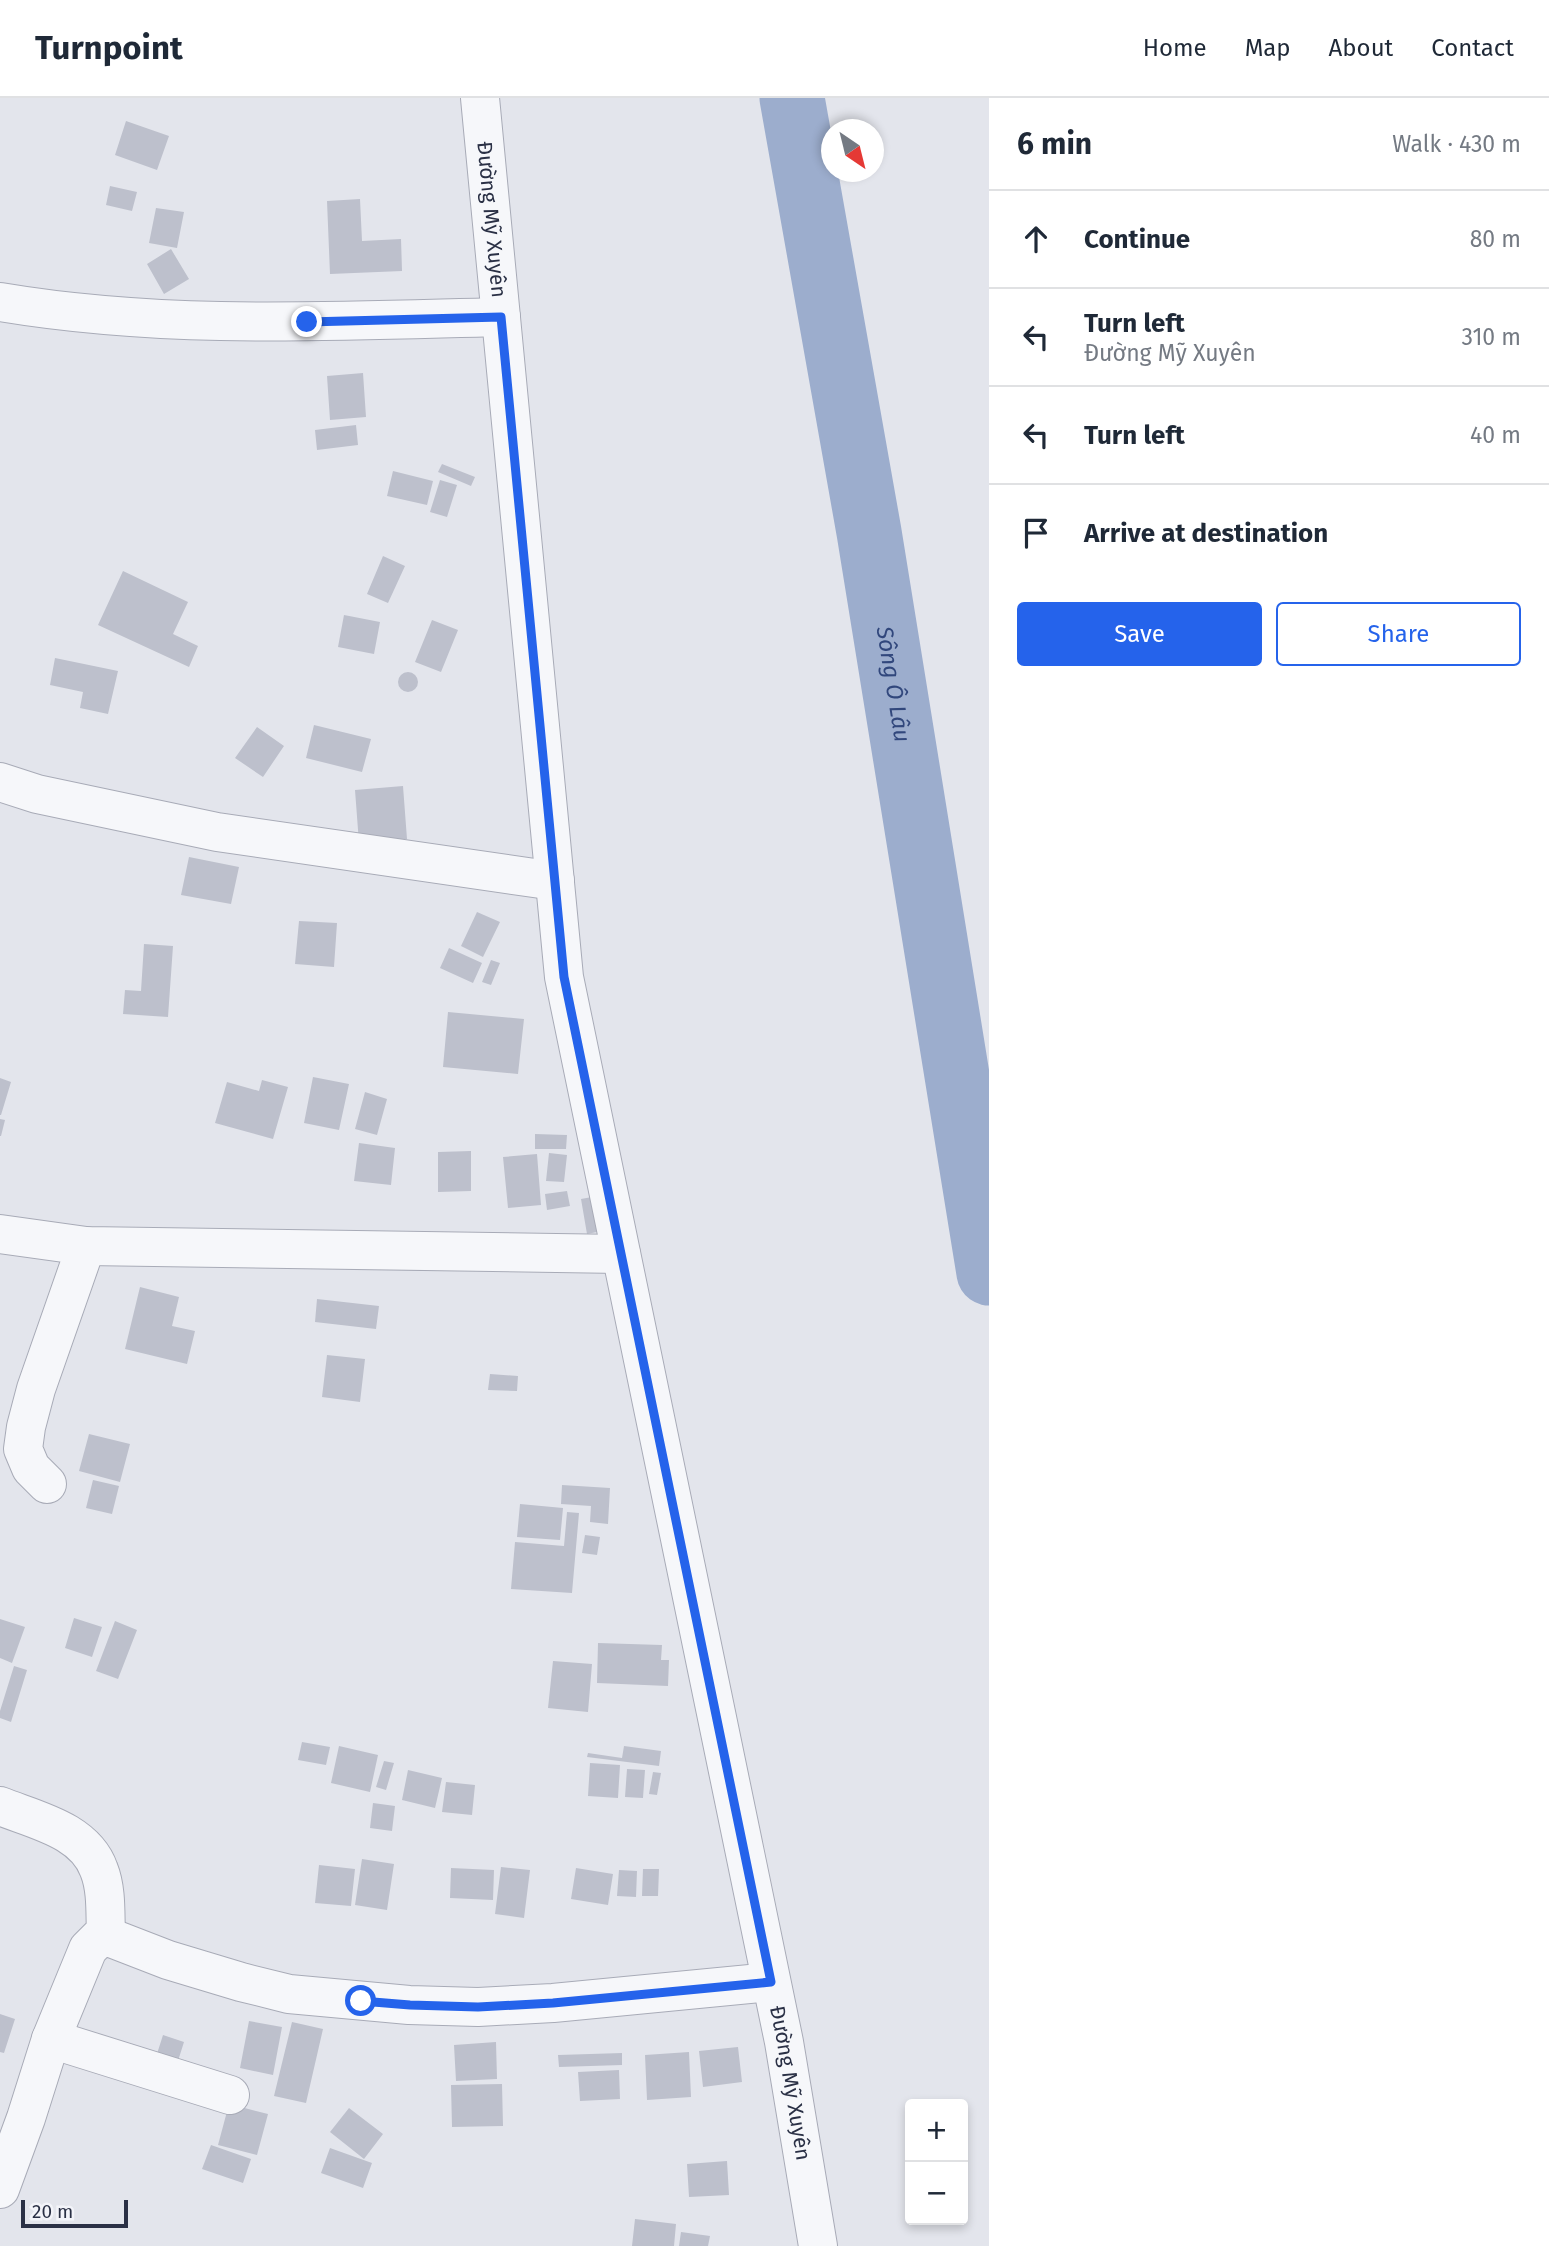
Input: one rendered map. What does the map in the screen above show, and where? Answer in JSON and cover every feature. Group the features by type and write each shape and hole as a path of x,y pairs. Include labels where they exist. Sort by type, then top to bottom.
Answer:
{"street":[{"name":"Đường Mỹ Xuyên","path":"480,98 564,977 771,1982 818,2246"},
{"path":"0,302 99,316 183,321 307,322 501,317"},
{"path":"0,782 37,794 216,832 555,881"},
{"path":"0,1234 86,1246 621,1254"},
{"path":"47,1484 30,1468 23,1449 26,1427 36,1389 86,1246"},
{"path":"0,1806 64,1831 81,1843 93,1857 103,1885 106,1936"},
{"path":"0,2189 13,2114 51,2039 88,1949 99,1938 106,1936 180,1964 289,1994 410,2005 478,2007 553,2003 771,1982"},
{"path":"51,2039 230,2095"}],"building":[{"path":"126,121 169,136 157,170 115,155"},
{"path":"110,186 137,192 132,211 106,205"},
{"path":"360,199 362,241 401,239 402,271 330,274 327,201"},
{"path":"156,208 184,212 177,248 149,243"},
{"path":"171,249 189,279 164,294 147,264"},
{"path":"363,373 366,417 330,420 327,376"},
{"path":"356,425 358,445 317,450 315,430"},
{"path":"442,464 475,477 471,486 438,472"},
{"path":"393,471 433,481 427,505 387,496"},
{"path":"440,480 457,485 447,517 430,512"},
{"path":"383,556 405,566 388,603 367,594"},
{"path":"123,571 188,602 173,634 198,646 189,667 98,625"},
{"path":"344,615 380,622 374,654 338,647"},
{"path":"432,620 458,630 441,672 415,662"},
{"path":"55,658 118,671 108,714 80,708 83,692 50,685"},
{"path":"408,672 415,675 418,682 415,689 408,692 401,689 398,682 401,675"},
{"path":"314,725 371,739 362,772 306,758"},
{"path":"257,727 284,746 263,777 235,758"},
{"path":"403,786 407,839 359,843 355,790"},
{"path":"189,857 239,867 231,904 181,895"},
{"path":"477,912 500,922 483,957 461,946"},
{"path":"299,921 337,923 334,967 295,964"},
{"path":"144,944 173,946 168,1017 123,1014 125,990 141,991"},
{"path":"449,948 482,963 473,983 440,968"},
{"path":"491,960 500,963 491,985 482,982"},
{"path":"448,1012 524,1019 518,1074 443,1067"},
{"path":"313,1077 349,1084 339,1130 304,1123"},
{"path":"0,1078 11,1082 1,1115 0,1115"},
{"path":"262,1080 288,1087 273,1139 215,1123 227,1082 259,1091"},
{"path":"365,1092 387,1099 377,1135 355,1129"},
{"path":"0,1119 5,1120 1,1136 0,1136"},
{"path":"535,1134 567,1135 566,1149 535,1149"},
{"path":"359,1143 395,1148 391,1185 354,1181"},
{"path":"471,1151 471,1191 438,1192 438,1152"},
{"path":"549,1153 567,1155 564,1182 546,1181"},
{"path":"537,1154 541,1205 508,1208 503,1157"},
{"path":"567,1191 570,1206 547,1210 545,1194"},
{"path":"592,1197 597,1232 587,1234 581,1199"},
{"path":"140,1287 179,1297 172,1326 195,1331 187,1364 125,1349"},
{"path":"317,1299 379,1306 376,1329 315,1322"},
{"path":"327,1355 365,1359 360,1402 322,1397"},
{"path":"490,1374 518,1376 517,1391 488,1390"},
{"path":"89,1434 130,1444 120,1482 79,1471"},
{"path":"93,1480 119,1486 112,1514 86,1508"},
{"path":"562,1485 610,1488 608,1524 590,1522 591,1506 561,1504"},
{"path":"520,1504 563,1508 560,1540 517,1537"},
{"path":"567,1512 579,1513 572,1593 511,1589 515,1542 564,1546"},
{"path":"585,1535 600,1537 597,1555 582,1553"},
{"path":"74,1618 102,1627 92,1657 65,1648"},
{"path":"0,1619 25,1627 12,1663 0,1658"},
{"path":"115,1621 137,1630 118,1679 96,1671"},
{"path":"598,1643 662,1645 661,1660 669,1660 668,1686 597,1683"},
{"path":"553,1661 592,1664 588,1712 548,1708"},
{"path":"14,1666 27,1670 11,1722 0,1718 0,1711"},
{"path":"302,1742 330,1747 326,1765 298,1760"},
{"path":"339,1746 378,1755 370,1792 331,1783"},
{"path":"624,1746 661,1751 659,1766 587,1757 588,1753 622,1758"},
{"path":"384,1761 394,1763 386,1790 376,1787"},
{"path":"590,1763 620,1765 618,1798 588,1796"},
{"path":"627,1769 645,1770 643,1798 625,1797"},
{"path":"408,1770 442,1778 435,1808 402,1800"},
{"path":"653,1772 661,1773 657,1795 649,1794"},
{"path":"446,1782 475,1785 472,1815 442,1812"},
{"path":"373,1803 395,1806 392,1831 370,1828"},
{"path":"362,1859 394,1864 387,1910 355,1905"},
{"path":"319,1865 355,1869 351,1906 315,1903"},
{"path":"501,1867 530,1870 524,1918 495,1914"},
{"path":"451,1868 494,1870 493,1900 450,1898"},
{"path":"576,1868 613,1874 608,1905 571,1899"},
{"path":"643,1869 659,1869 658,1896 642,1896"},
{"path":"619,1870 637,1871 636,1897 617,1896"},
{"path":"0,2014 15,2019 4,2053 0,2052"},
{"path":"249,2021 282,2027 273,2075 240,2068"},
{"path":"292,2022 323,2029 306,2103 274,2096"},
{"path":"163,2035 184,2042 177,2064 156,2057"},
{"path":"496,2042 497,2079 456,2081 454,2045"},
{"path":"738,2047 742,2082 703,2087 699,2051"},
{"path":"689,2052 691,2097 647,2100 645,2055"},
{"path":"622,2053 622,2065 559,2067 558,2055"},
{"path":"619,2070 620,2099 580,2101 578,2072"},
{"path":"502,2084 503,2126 452,2127 451,2085"},
{"path":"229,2104 268,2114 257,2155 218,2145"},
{"path":"349,2108 383,2134 364,2159 330,2132"},
{"path":"211,2145 251,2159 243,2183 202,2169"},
{"path":"330,2148 372,2163 363,2188 321,2173"},
{"path":"727,2161 729,2195 689,2197 687,2164"},
{"path":"635,2219 676,2224 674,2246 632,2246"},
{"path":"681,2232 710,2236 708,2246 679,2246"}],"waterway":[{"name":"Sông Ô Lâu","path":"792,98 869,532 989,1273"}],"route":[{"path":"307,322 501,317 564,977 771,1982 553,2003 478,2007 361,2001"}]}
